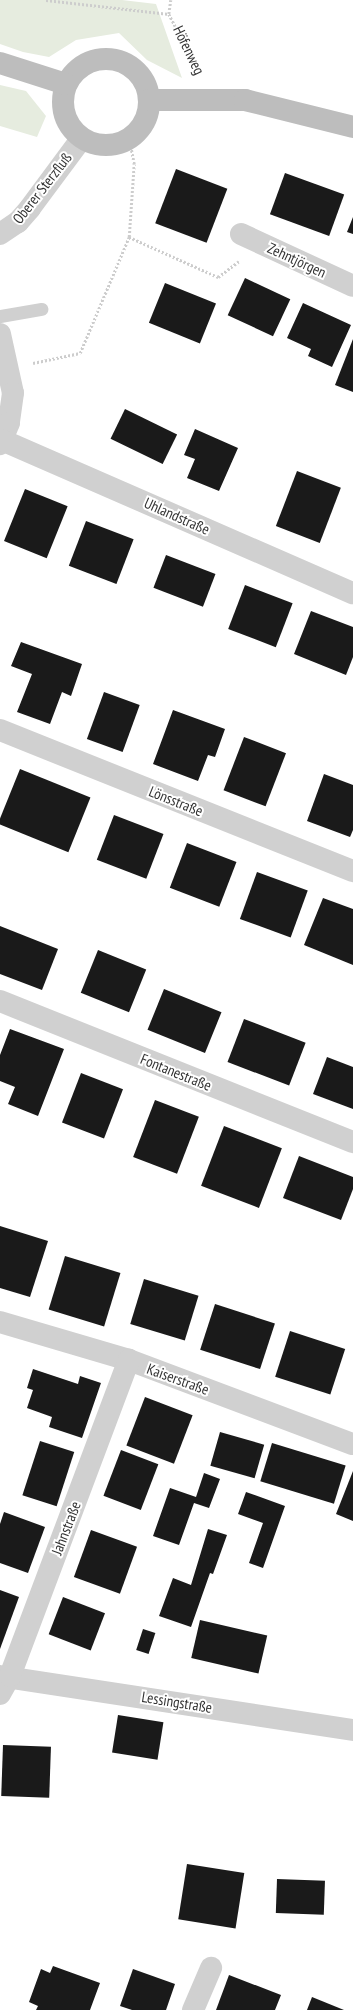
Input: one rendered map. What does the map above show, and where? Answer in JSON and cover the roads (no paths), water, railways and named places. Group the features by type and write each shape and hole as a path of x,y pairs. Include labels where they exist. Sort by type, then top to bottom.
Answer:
{"street":[{"path":"106,59 122,62 136,71 145,84 149,100 147,115 140,128 129,138 114,144 103,144 82,138 71,127 64,114 63,99 66,84 76,71 89,62 106,59"},
{"path":"0,63 66,84"},
{"path":"149,100 245,100 353,127"},
{"name":"Oberer Sterzfluß","path":"0,234 18,222 30,208 82,138"},
{"name":"Zehntjörgen","path":"241,234 353,286"},
{"path":"0,334 9,368 13,393 12,410 1,442"},
{"name":"Uhlandstraße","path":"1,442 353,593"},
{"name":"Lönsstraße","path":"0,730 353,871"},
{"name":"Fontanestraße","path":"0,1001 353,1142"},
{"name":"Kaiserstraße","path":"0,1322 129,1360 353,1444"},
{"name":"Jahnstraße","path":"3,1682 129,1360"},
{"name":"Lessingstraße","path":"3,1682 353,1730"},
{"path":"193,2010 211,1968"}],"lane":[{"path":"0,316 41,309"}]}
